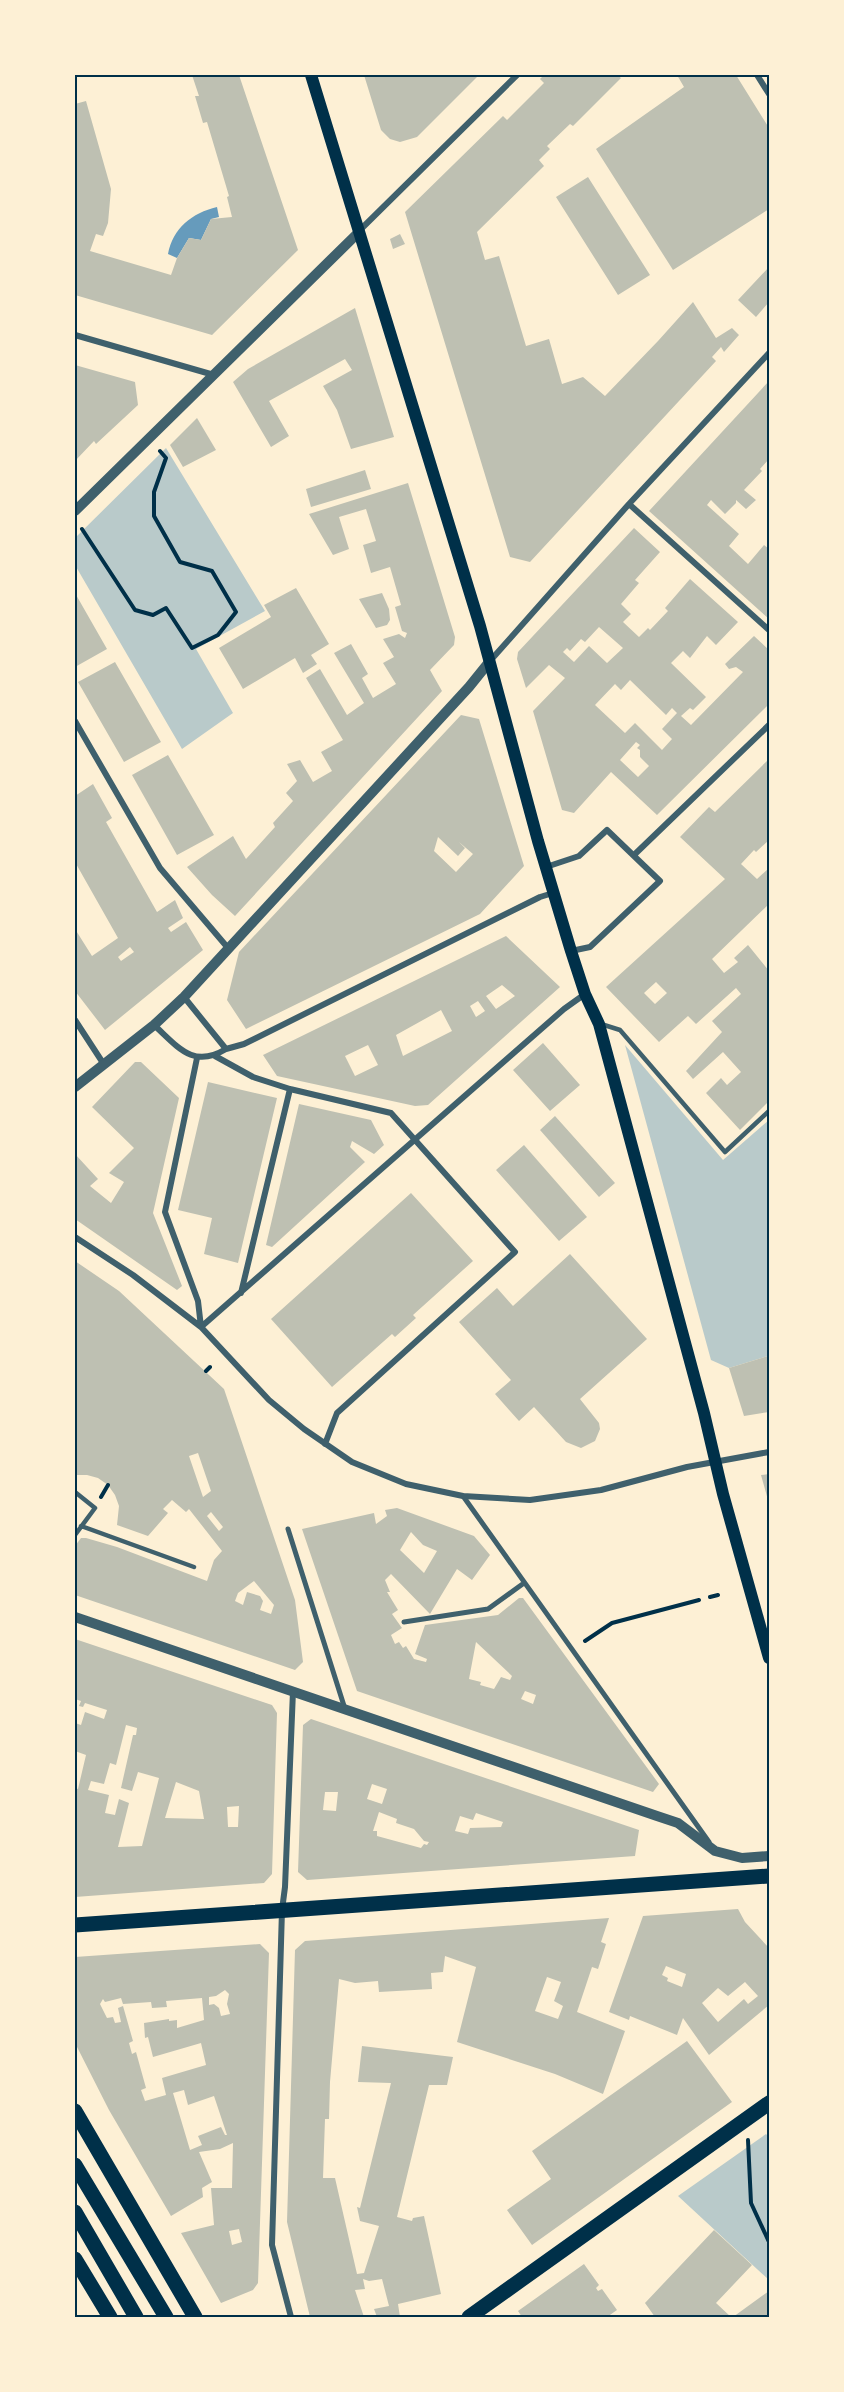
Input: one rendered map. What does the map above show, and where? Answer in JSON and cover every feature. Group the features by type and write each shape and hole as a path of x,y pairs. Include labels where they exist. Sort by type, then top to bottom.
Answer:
{"main road":[{"path":"311,75 490,661 571,951 585,994 599,1024 769,1658"},
{"path":"75,1926 769,1876"},
{"path":"469,2317 769,2103"},
{"path":"75,2111 195,2317"},
{"path":"75,2165 165,2317"},
{"path":"75,2212 136,2317"},
{"path":"75,2259 110,2317"}],"street":[{"path":"75,511 517,75"},
{"path":"757,75 769,94"},
{"path":"75,335 215,375"},
{"path":"75,1087 154,1025 184,997 469,687 629,504 769,353"},
{"path":"629,504 769,630"},
{"path":"75,721 160,868 228,948"},
{"path":"634,855 769,725"},
{"path":"546,867 579,856 607,830 660,881 590,947 571,951"},
{"path":"154,1025 182,1050 197,1058 215,1056 226,1049 244,1044 540,897 554,893"},
{"path":"201,1327 564,1009 585,994"},
{"path":"184,997 226,1049"},
{"path":"75,1020 103,1063"},
{"path":"215,1056 253,1077 290,1089 391,1113 515,1252 336,1413 325,1444"},
{"path":"197,1058 165,1212 198,1301 201,1327"},
{"path":"241,1293 290,1089"},
{"path":"75,1237 133,1275 201,1327 269,1400 304,1430 352,1462 406,1484 463,1497 530,1500 601,1490 715,1461 769,1452"},
{"path":"463,1497 715,1851"},
{"path":"288,1529 345,1709"},
{"path":"404,1622 488,1609 524,1583"},
{"path":"75,1617 678,1823 715,1851 742,1858 769,1856"},
{"path":"291,2317 272,2245 282,1910 285,1887 293,1691"}],"lane":[{"path":"599,1024 620,1030 724,1152 769,1111"},
{"path":"75,1492 94,1508 75,1535"},
{"path":"81,1526 194,1567"}],"path":[{"path":"82,530 135,610 153,615 166,608 192,648 218,635 236,612 212,571 180,562 154,516 154,492 166,458 160,451"},
{"path":"206,1371 210,1366"},
{"path":"710,1597 718,1595"},
{"path":"571,1649 612,1623 699,1600"},
{"path":"748,2136 752,2203 769,2242"}],"shaded area":[{"path":"166,448 265,611 196,649 233,713 182,749 75,565 75,538"},
{"path":"625,1045 723,1160 769,1120 769,1358 768,1356 729,1368 711,1360"},
{"path":"766,2134 769,2137 769,2280 678,2196"}],"water":[{"path":"217,207 219,217 211,219 201,240 189,238 177,258 168,254 174,237 185,223 200,213"}],"building":[{"path":"192,75 239,75 298,250 212,335 75,295 75,104 86,101 111,189 108,223 103,236 96,234 90,251 171,275 177,258 189,238 201,240 211,219 232,217 227,197 229,196 207,122 203,123 195,96 199,96"},
{"path":"364,75 479,75 417,137 400,142 390,139 381,130"},
{"path":"544,75 617,75 621,78 573,126 570,124 547,146 550,149 539,160 544,166 477,232 485,260 499,256 526,346 549,339 562,384 583,377 605,396 693,302 716,338 732,328 739,335 724,352 721,347 712,357 716,361 530,562 510,557 405,212 503,116 507,120 544,83 540,79"},
{"path":"677,75 736,75 769,128 769,209 673,270 596,149 684,87"},
{"path":"588,177 650,275 618,295 556,197"},
{"path":"400,234 405,244 393,249 390,239"},
{"path":"769,267 769,302 756,317 738,300"},
{"path":"355,308 394,437 351,449 337,410 323,386 352,370 345,359 269,401 289,436 271,447 233,382 248,369"},
{"path":"75,365 135,382 138,405 96,444 94,441 75,461"},
{"path":"769,381 769,459 760,469 762,471 744,490 756,500 746,509 736,500 736,503 725,514 711,500 707,505 739,534 729,546 748,564 764,545 769,549 769,619 649,511"},
{"path":"197,418 216,450 183,467 170,445"},
{"path":"365,470 371,489 311,507 306,489"},
{"path":"408,483 455,637 454,645 430,670 442,691 235,916 187,867 233,836 246,859 275,827 273,823 293,801 286,793 297,781 287,764 300,760 313,782 332,771 321,752 343,740 306,678 320,669 347,715 364,703 334,653 351,644 368,674 362,678 373,698 396,684 383,663 394,657 383,639 399,634 405,638 407,633 402,631 395,607 401,605 390,567 371,573 363,545 376,541 366,509 339,517 349,549 333,555 309,514"},
{"path":"634,528 660,552 635,580 639,583 621,604 631,614 623,622 639,637 648,628 650,630 668,611 665,608 690,579 738,622 716,645 707,636 690,658 683,651 671,663 706,697 693,710 690,708 681,716 691,725 743,672 736,667 729,669 725,664 754,636 769,650 769,704 657,815 611,772 574,813 562,810 533,711 565,678 549,665 526,688 517,659 518,652","holes":["599,627 623,648 607,663 589,646 574,662 563,652 567,648 570,651 581,639 585,642","630,680 666,715 672,708 677,713 662,729 672,739 662,750 635,723 625,733 595,705 615,684 621,690","636,742 640,745 637,748 640,750 640,757 649,766 638,777 620,760"]},
{"path":"296,588 329,644 311,655 317,664 303,673 295,658 243,689 219,648 271,617 264,605"},
{"path":"75,593 107,649 75,667"},
{"path":"382,593 389,609 390,620 387,625 376,628 359,599"},
{"path":"115,662 161,742 124,762 78,682"},
{"path":"461,715 479,719 524,866 480,914 246,1029 227,1000 239,952","holes":["438,837 458,856 465,848 459,842 473,854 456,872 434,851"]},
{"path":"168,755 214,835 177,855 132,775"},
{"path":"769,759 769,840 756,852 754,850 741,864 757,879 769,868 769,904 712,959 724,973 738,962 734,958 748,945 769,971 769,1101 740,1130 706,1093 721,1078 727,1085 741,1072 723,1052 693,1079 686,1071 722,1032 712,1021 741,994 736,988 696,1024 688,1016 659,1042 606,987 725,879 680,837 709,807 715,812","holes":["656,982 667,993 655,1004 644,993"]},
{"path":"93,784 112,818 106,822 157,912 175,900 183,918 168,928 171,932 186,922 203,950 105,1030 75,991 75,929 92,956 118,938 75,862 75,796","holes":["130,947 134,952 121,961 118,957"]},
{"path":"506,936 560,987 428,1105 415,1106 277,1076 263,1055","holes":["502,985 515,996 496,1009 486,996","478,1001 485,1011 476,1017 470,1006","441,1010 452,1031 403,1056 396,1035","368,1045 378,1065 355,1076 345,1056"]},
{"path":"543,1043 580,1085 550,1111 513,1070"},
{"path":"135,1062 141,1062 179,1098 153,1213 182,1286 177,1290 75,1219 75,1154 98,1179 90,1186 111,1203 124,1182 109,1173 134,1148 92,1107"},
{"path":"208,1082 277,1098 238,1263 204,1254 212,1218 178,1210"},
{"path":"299,1104 371,1120 384,1145 374,1154 352,1141 350,1147 365,1162 272,1247 266,1245"},
{"path":"555,1116 615,1183 599,1197 540,1130"},
{"path":"524,1145 587,1217 559,1241 496,1170"},
{"path":"411,1193 473,1261 413,1315 416,1318 395,1337 392,1334 332,1387 271,1319"},
{"path":"570,1254 647,1339 580,1399 599,1423 600,1429 595,1441 581,1448 566,1442 534,1407 519,1421 495,1394 511,1380 459,1322 497,1288 513,1306"},
{"path":"75,1261 119,1291 224,1389 295,1600 303,1662 295,1670 75,1595 75,1546 81,1538 117,1547 207,1581 214,1560 222,1551 189,1509 186,1512 172,1500 163,1509 168,1513 148,1536 117,1525 119,1506 108,1485 98,1478 75,1475","holes":["198,1453 211,1491 203,1497 189,1456","211,1512 223,1527 219,1531 207,1516","254,1581 274,1605 271,1614 260,1610 263,1601 260,1596 247,1592 243,1605 235,1601 238,1593"]},
{"path":"768,1356 769,1412 744,1416 729,1368"},
{"path":"769,1474 769,1499 768,1500 761,1475"},
{"path":"397,1508 474,1536 490,1555 472,1580 457,1569 430,1614 391,1574 385,1580 390,1592 387,1592 398,1610 392,1614 402,1628 391,1635 395,1644 399,1642 403,1648 406,1646 414,1659 426,1662 427,1659 415,1654 425,1625 498,1615 519,1598 523,1598 659,1784 653,1792 357,1691 302,1529 374,1513 376,1524 387,1516 385,1510","holes":["411,1532 423,1545 437,1551 424,1573 400,1550","476,1642 512,1676 510,1680 501,1677 494,1689 469,1679","525,1691 536,1695 533,1704 521,1699"]},
{"path":"75,1639 272,1705 277,1713 272,1874 264,1883 75,1897 75,1788 78,1789 86,1755 75,1751 75,1723 81,1725 85,1712 104,1719 107,1710 85,1703 83,1707 79,1706 81,1701 75,1699","holes":["126,1725 137,1728 136,1735 133,1735 121,1788 132,1791 138,1772 159,1778 142,1846 118,1847 129,1803 119,1799 115,1815 105,1813 109,1795 88,1790 91,1781 104,1784 110,1763 116,1765","176,1782 199,1791 204,1819 165,1818","239,1806 238,1827 228,1827 227,1807"]},
{"path":"311,1719 639,1830 635,1856 307,1880 298,1872 303,1725","holes":["372,1784 387,1789 382,1804 367,1799","325,1792 338,1792 336,1811 323,1810","379,1812 397,1819 396,1823 414,1829 424,1841 429,1842 421,1848 377,1836 377,1831 373,1831","476,1813 503,1822 501,1827 470,1828 468,1834 455,1831 460,1816 473,1820"]},
{"path":"738,1909 745,1922 769,1948 769,2005 709,2055 683,2018 677,2035 630,2016 629,2020 609,2012 643,1916","holes":["666,1966 686,1974 682,1987 667,1981 668,1978 662,1975","745,1982 758,1996 748,2004 744,1999 718,2022 702,2003 718,1988 728,1996"]},
{"path":"609,1918 601,1942 606,1944 598,1969 592,1967 577,2012 625,2031 603,2094 555,2074 457,2042 476,1967 445,1956 443,1972 431,1973 432,1989 379,1992 378,1981 355,1983 339,1979 329,2119 325,2119 323,2178 335,2178 357,2274 364,2273 379,2226 360,2221 357,2207 360,2208 391,2083 358,2082 362,2046 453,2057 447,2085 429,2085 397,2217 412,2221 413,2218 424,2216 441,2294 398,2304 400,2317 377,2317 374,2309 389,2306 382,2279 369,2281 363,2279 365,2289 355,2290 364,2317 310,2317 287,2222 295,1950 305,1941","holes":["547,1977 561,1982 554,2001 563,2006 558,2019 535,2011"]},
{"path":"260,1944 269,1953 258,2283 253,2290 221,2303 181,2233 214,2225 211,2188 232,2188 233,2143 220,2149 199,2152 212,2182 202,2188 203,2197 171,2216 109,2110 75,2043 75,1957","holes":["225,1990 229,1994 227,2004 230,2014 221,2016 219,2008 214,2004 209,2005 209,1997 216,1996","121,1998 123,2004 151,2002 152,2008 167,2007 166,2001 202,1998 204,2020 177,2028 177,2020 144,2023 145,2038 148,2037 153,2057 201,2043 206,2065 162,2078 166,2095 145,2101 141,2090 146,2088 136,2052 132,2054 129,2043 133,2041 123,2006 118,2008 121,2022 115,2023 113,2017 107,2018 100,2004 103,1999 105,2002","184,2090 188,2105 214,2096 227,2135 221,2127 198,2136 202,2145 190,2150 173,2093","239,2229 242,2242 232,2245 229,2231"]},
{"path":"687,2041 732,2102 532,2245 507,2210 551,2179 532,2151"},
{"path":"714,2230 752,2265 716,2303 731,2317 655,2317 645,2303"},
{"path":"584,2264 599,2285 596,2288 598,2291 602,2289 617,2310 607,2317 522,2317 518,2311"},
{"path":"769,2291 769,2317 733,2317"}]}
